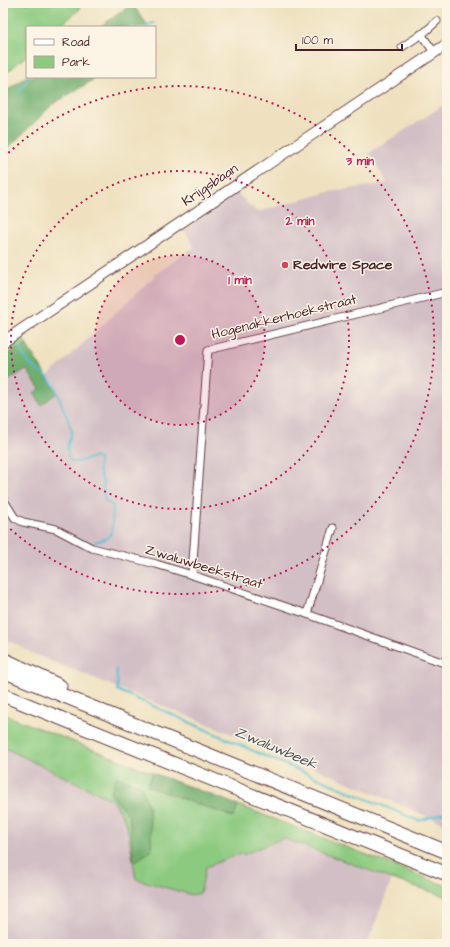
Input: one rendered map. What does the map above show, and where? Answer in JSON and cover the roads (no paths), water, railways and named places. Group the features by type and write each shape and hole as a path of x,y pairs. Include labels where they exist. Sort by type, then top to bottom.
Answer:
{"highway":[{"path":"3,659 68,690 87,706"},
{"path":"3,671 447,852"},
{"path":"3,695 447,874"}],"main road":[{"name":"Krijgsbaan","path":"3,342 447,44"}],"street":[{"path":"402,47 437,21"},
{"path":"421,34 434,52"},
{"name":"Hogenakkerhoekstraat","path":"192,575 208,350 447,292"},
{"name":"Zwaluwbeekstraat","path":"3,499 15,518 23,522 56,530 92,548 156,564 192,575 447,664"},
{"path":"307,614 334,528"}],"waterway":[{"name":"Zwaluwbeek","path":"146,26 154,23"},
{"name":"Zwaluwbeek","path":"19,92 29,78"},
{"name":"Zwaluwbeek","path":"3,128 8,133 3,144"},
{"name":"Zwaluwbeek","path":"19,348 29,363 47,376 56,389 72,431 67,447 69,459 73,462 94,457 99,459 99,471 103,483 104,499 113,506 112,531 108,538 95,542"},
{"name":"Zwaluwbeek","path":"116,669 118,684 117,690 265,756 419,821 447,812"}],"place":[{"name":"Redwire Space","path":"285,265"}]}
